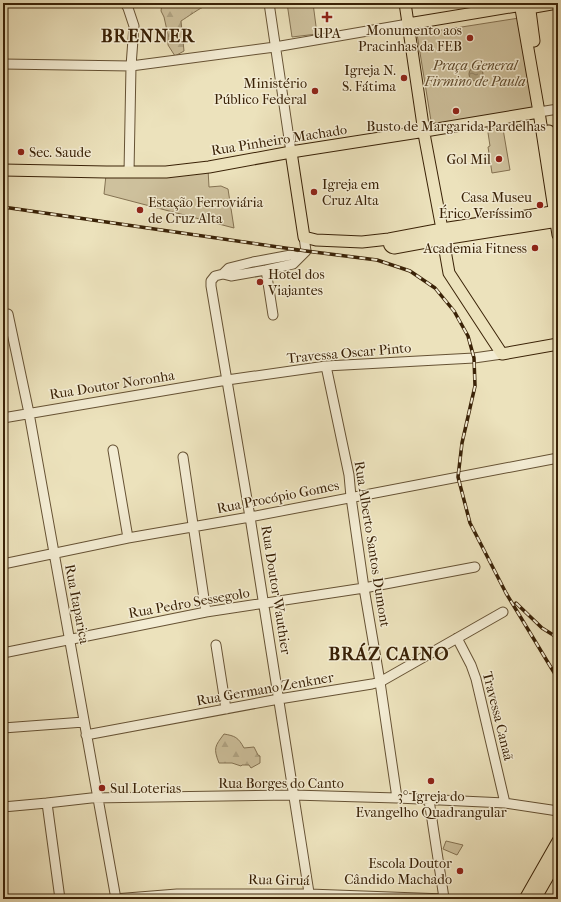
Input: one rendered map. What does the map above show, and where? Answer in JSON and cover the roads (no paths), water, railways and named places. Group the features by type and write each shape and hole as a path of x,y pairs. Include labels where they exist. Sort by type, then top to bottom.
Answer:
{"main road":[{"path":"405,3 424,131 449,273 502,354 558,344"},
{"path":"408,24 522,5 557,3"},
{"path":"522,5 542,111 558,178"},
{"path":"542,111 558,235"},
{"name":"Rua Pinheiro Machado","path":"3,170 106,172 177,171 542,111"},
{"path":"291,152 304,237 316,240 362,242 443,234 556,216"},
{"path":"526,899 558,841"},
{"path":"535,899 558,859"}],"street":[{"path":"125,3 134,26 129,172"},
{"path":"268,3 291,152"},
{"path":"3,64 132,66 275,47 408,24"},
{"name":"Rua Pinheiro Machado","path":"542,111 558,109"},
{"path":"219,275 231,276 293,264 306,251 304,237"},
{"path":"219,275 229,268 253,262 291,255 299,257"},
{"path":"266,270 273,314"},
{"name":"Rua Doutor Wauthier","path":"219,275 211,281 211,286 250,517 309,897"},
{"name":"Rua Itaparica","path":"6,314 19,363 29,413 115,899"},
{"name":"Travessa Oscar Pinto","path":"227,380 326,366 474,358 502,354"},
{"name":"Rua Alberto Santos Dumont","path":"326,366 349,474 364,588 380,682 397,798"},
{"name":"Rua Doutor Noronha","path":"3,418 227,380"},
{"path":"113,450 128,538"},
{"path":"183,457 206,612"},
{"name":"Rua Procópio Gomes","path":"3,564 128,538 250,517 558,458"},
{"name":"Rua Pedro Sessegolo","path":"3,653 206,612 364,588 475,567"},
{"name":"Rua Germano Zenkner","path":"86,735 380,682 503,612"},
{"name":"Travessa Canaã","path":"457,638 471,664 476,679 505,803"},
{"path":"216,645 226,709"},
{"path":"3,728 84,722"},
{"name":"Rua Borges do Canto","path":"3,806 98,798 293,795 505,803 558,811"},
{"path":"429,800 444,899"},
{"path":"47,803 60,899"},
{"name":"Rua Giruá","path":"115,899 177,894 444,899"}],"water":[{"path":"476,67 481,69 483,74 481,79 476,81 471,79 469,74 471,69"}],"railway":[{"path":"3,207 377,260 410,271 435,288 454,311 468,336 474,358 475,386 462,443 458,477 470,523 506,593 558,679"},
{"path":"516,603 542,628 558,638"}],"place":[{"name":"UPA","path":"327,17"},
{"name":"Monumento aos Pracinhas da FEB","path":"470,38"},
{"name":"Igreja N. S. Fátima","path":"404,78"},
{"name":"Ministério Público Federal","path":"315,91"},
{"name":"Busto de Margarida Pardelhas","path":"456,111"},
{"name":"Sec. Saude","path":"21,152"},
{"name":"Gol Mil","path":"499,159"},
{"name":"Igreja em Cruz Alta","path":"314,192"},
{"name":"Casa Museu Érico Veríssimo","path":"540,205"},
{"name":"Estação Ferroviária de Cruz Alta","path":"140,210"},
{"name":"Academia Fitness","path":"535,248"},
{"name":"Hotel dos Viajantes","path":"260,282"},
{"name":"3° Igreja do Evangelho Quadrangular","path":"431,781"},
{"name":"Sul Loterias","path":"102,788"},
{"name":"Escola Doutor Cândido Machado","path":"460,871"}],"district":[{"name":"BRENNER","path":"148,36"},
{"name":"BRÁZ CAINO","path":"389,654"}],"park label":[{"name":"Praça General Firmino de Paula","path":"475,74"}]}
